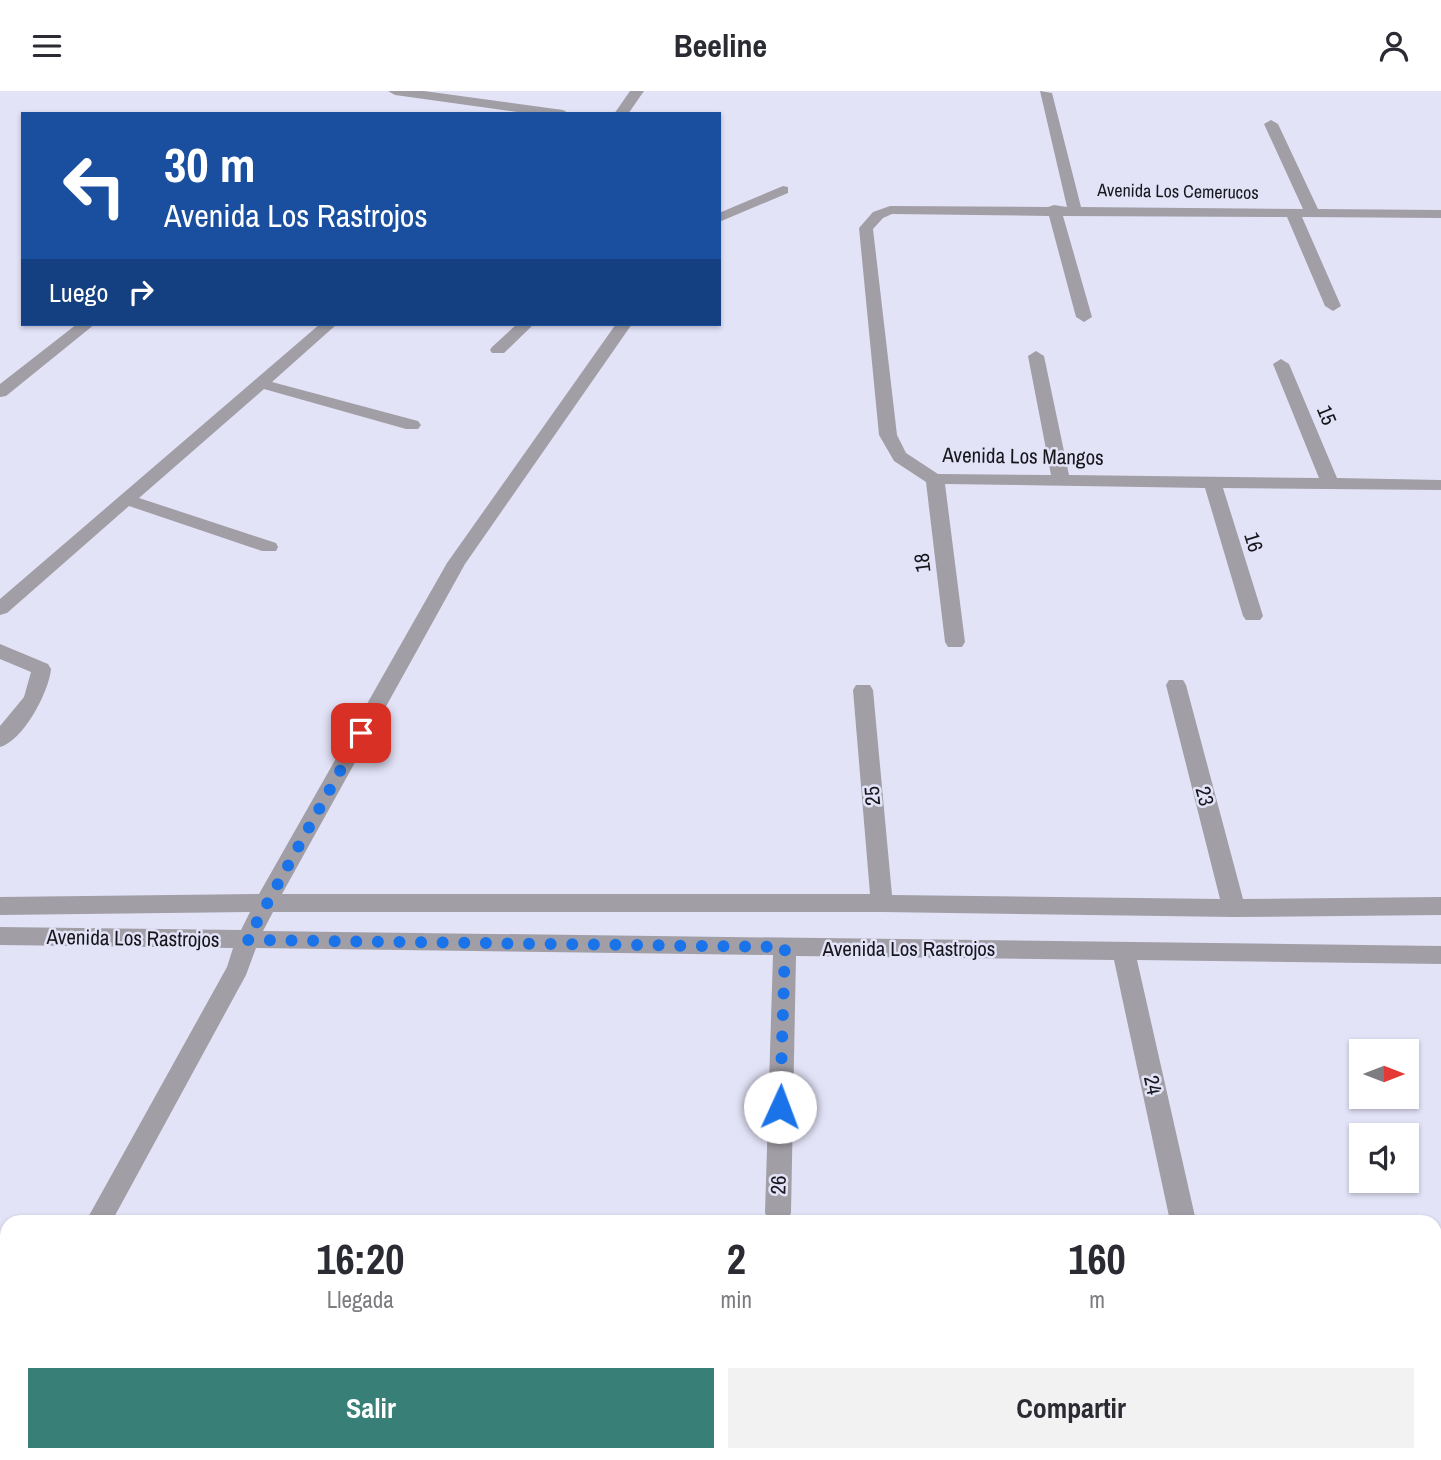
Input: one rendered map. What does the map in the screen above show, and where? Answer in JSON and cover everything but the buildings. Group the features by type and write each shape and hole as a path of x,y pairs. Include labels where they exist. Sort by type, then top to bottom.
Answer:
{"street":[{"path":"395,91 442,94 551,112"},
{"path":"622,112 637,91"},
{"path":"1045,93 1074,209"},
{"path":"428,112 442,94"},
{"path":"1271,124 1312,212"},
{"path":"721,217 783,191"},
{"name":"Avenida Los Mangos","path":"914,209 890,209 878,215 866,227 888,435 893,452 911,467 935,479 1441,485"},
{"name":"Avenida Los Cemerucos","path":"914,209 1441,214"},
{"path":"1054,209 1084,317"},
{"path":"1292,212 1334,306"},
{"path":"0,392 84,326"},
{"path":"0,609 327,326"},
{"path":"498,350 524,326"},
{"path":"102,1215 238,968 247,940 266,902 456,563 623,326"},
{"path":"1036,356 1061,480"},
{"name":"15","path":"1281,364 1330,483"},
{"path":"259,383 412,425"},
{"name":"18","path":"935,479 955,642"},
{"name":"16","path":"1212,482 1253,616"},
{"path":"125,499 269,547"},
{"path":"0,650 41,669 41,681 36,695 0,740"},
{"name":"23","path":"1176,685 1234,908"},
{"name":"25","path":"863,690 881,902"},
{"name":"Avenida Los Rastrojos","path":"0,906 266,902 881,902 1234,908 1441,906"},
{"path":"1,937 24,906"},
{"name":"Avenida Los Rastrojos","path":"1,937 1441,955"},
{"name":"26","path":"778,1213 785,947"},
{"name":"24","path":"1124,949 1182,1215"}],"route":[{"path":"361,733 247,940 785,947 780,1107"}]}
